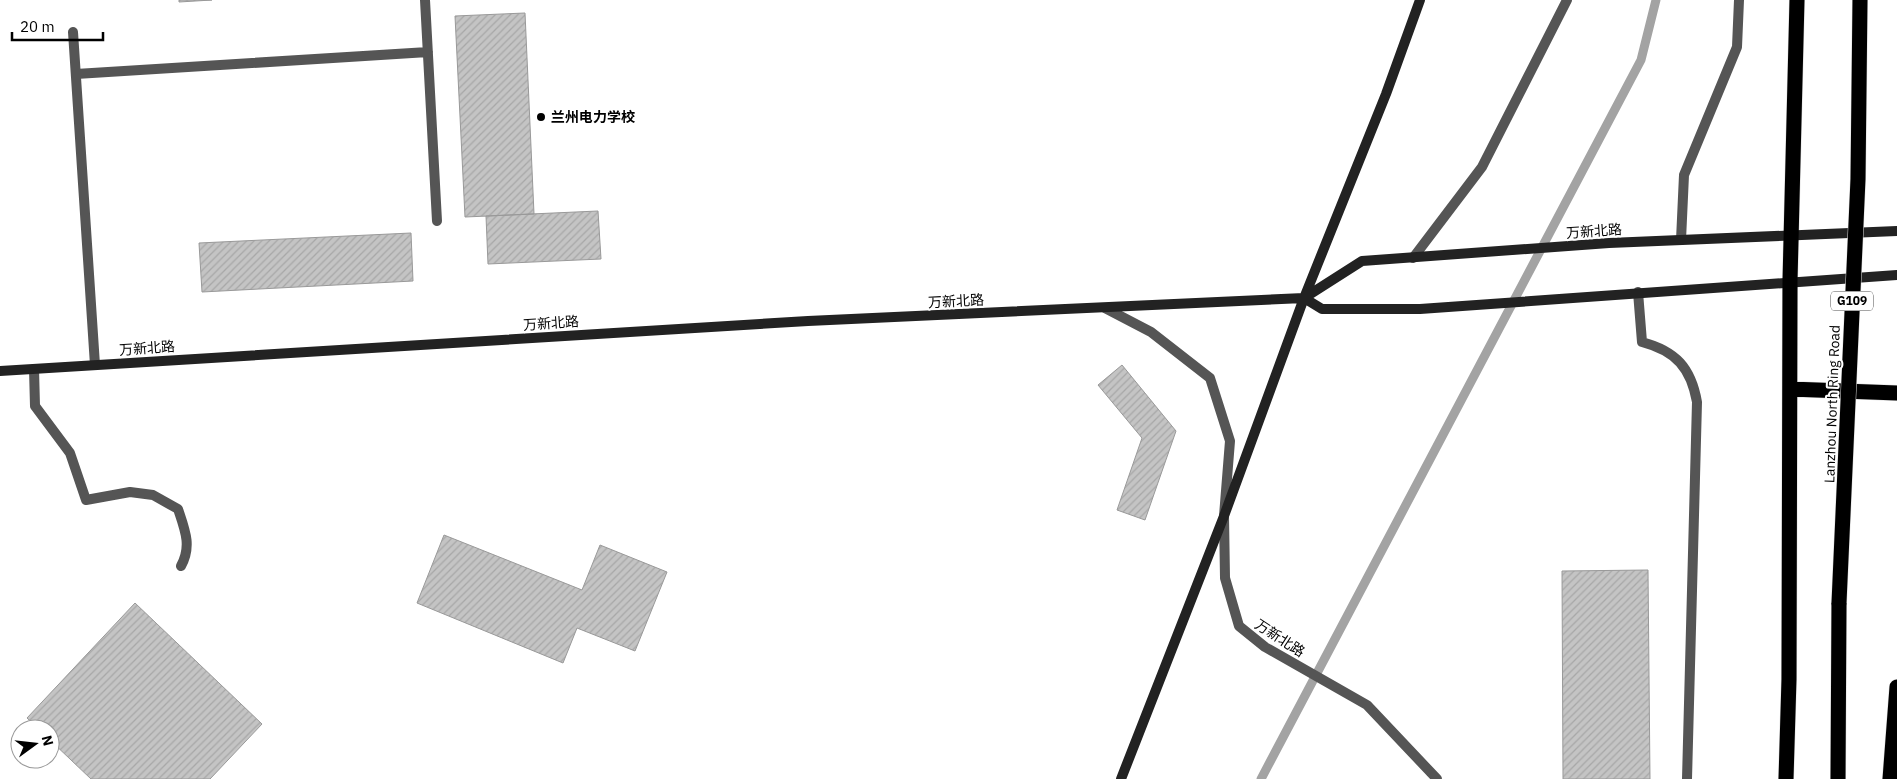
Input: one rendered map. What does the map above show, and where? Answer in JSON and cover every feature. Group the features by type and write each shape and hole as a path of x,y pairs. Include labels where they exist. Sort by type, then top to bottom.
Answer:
{"highway":[{"path":"1786,779 1789,679 1790,281 1797,0"},
{"name":"Lanzhou North Ring Road","path":"1838,779 1839,603 1858,179 1860,0"},
{"path":"1790,389 1897,392"},
{"path":"1890,779 1897,688"}],"main road":[{"path":"1121,779 1224,516 1304,298 1386,94 1420,0"},
{"name":"万新北路","path":"0,371 808,321 1304,298 1362,261 1609,243 1897,231"},
{"name":"万新北路","path":"1304,298 1322,309 1420,309 1790,281 1897,275"}],"street":[{"path":"426,0 437,221"},
{"path":"1413,258 1482,167 1567,0"},
{"path":"1681,240 1684,175 1737,47 1739,0"},
{"path":"73,32 95,365"},
{"path":"76,74 428,52"},
{"path":"1638,292 1642,342 1659,347 1674,356 1686,369 1694,385 1697,402 1687,779"},
{"name":"万新北路","path":"1105,308 1151,332 1210,378 1230,441 1224,516 1225,578 1239,626 1265,647 1367,706 1437,779"},
{"path":"34,369 35,406 70,453 86,500 130,492 153,495 178,509 188,536 187,554 181,566"}],"building":[{"path":"179,0 212,0 179,2"},
{"path":"525,13 534,214 465,217 455,16"},
{"path":"598,211 601,259 488,264 486,216"},
{"path":"411,233 413,281 202,292 199,243"},
{"path":"1122,365 1176,431 1145,520 1117,510 1142,438 1098,385"},
{"path":"444,535 582,590 600,545 667,572 635,651 577,628 563,663 417,603"},
{"path":"1648,570 1650,779 1563,779 1562,571"},
{"path":"135,603 262,724 210,779 91,779 60,750 60,719 27,718"}],"waterway":[{"path":"1261,779 1641,60 1656,0"}],"place":[{"name":"兰州电力学校","path":"541,117"}]}
